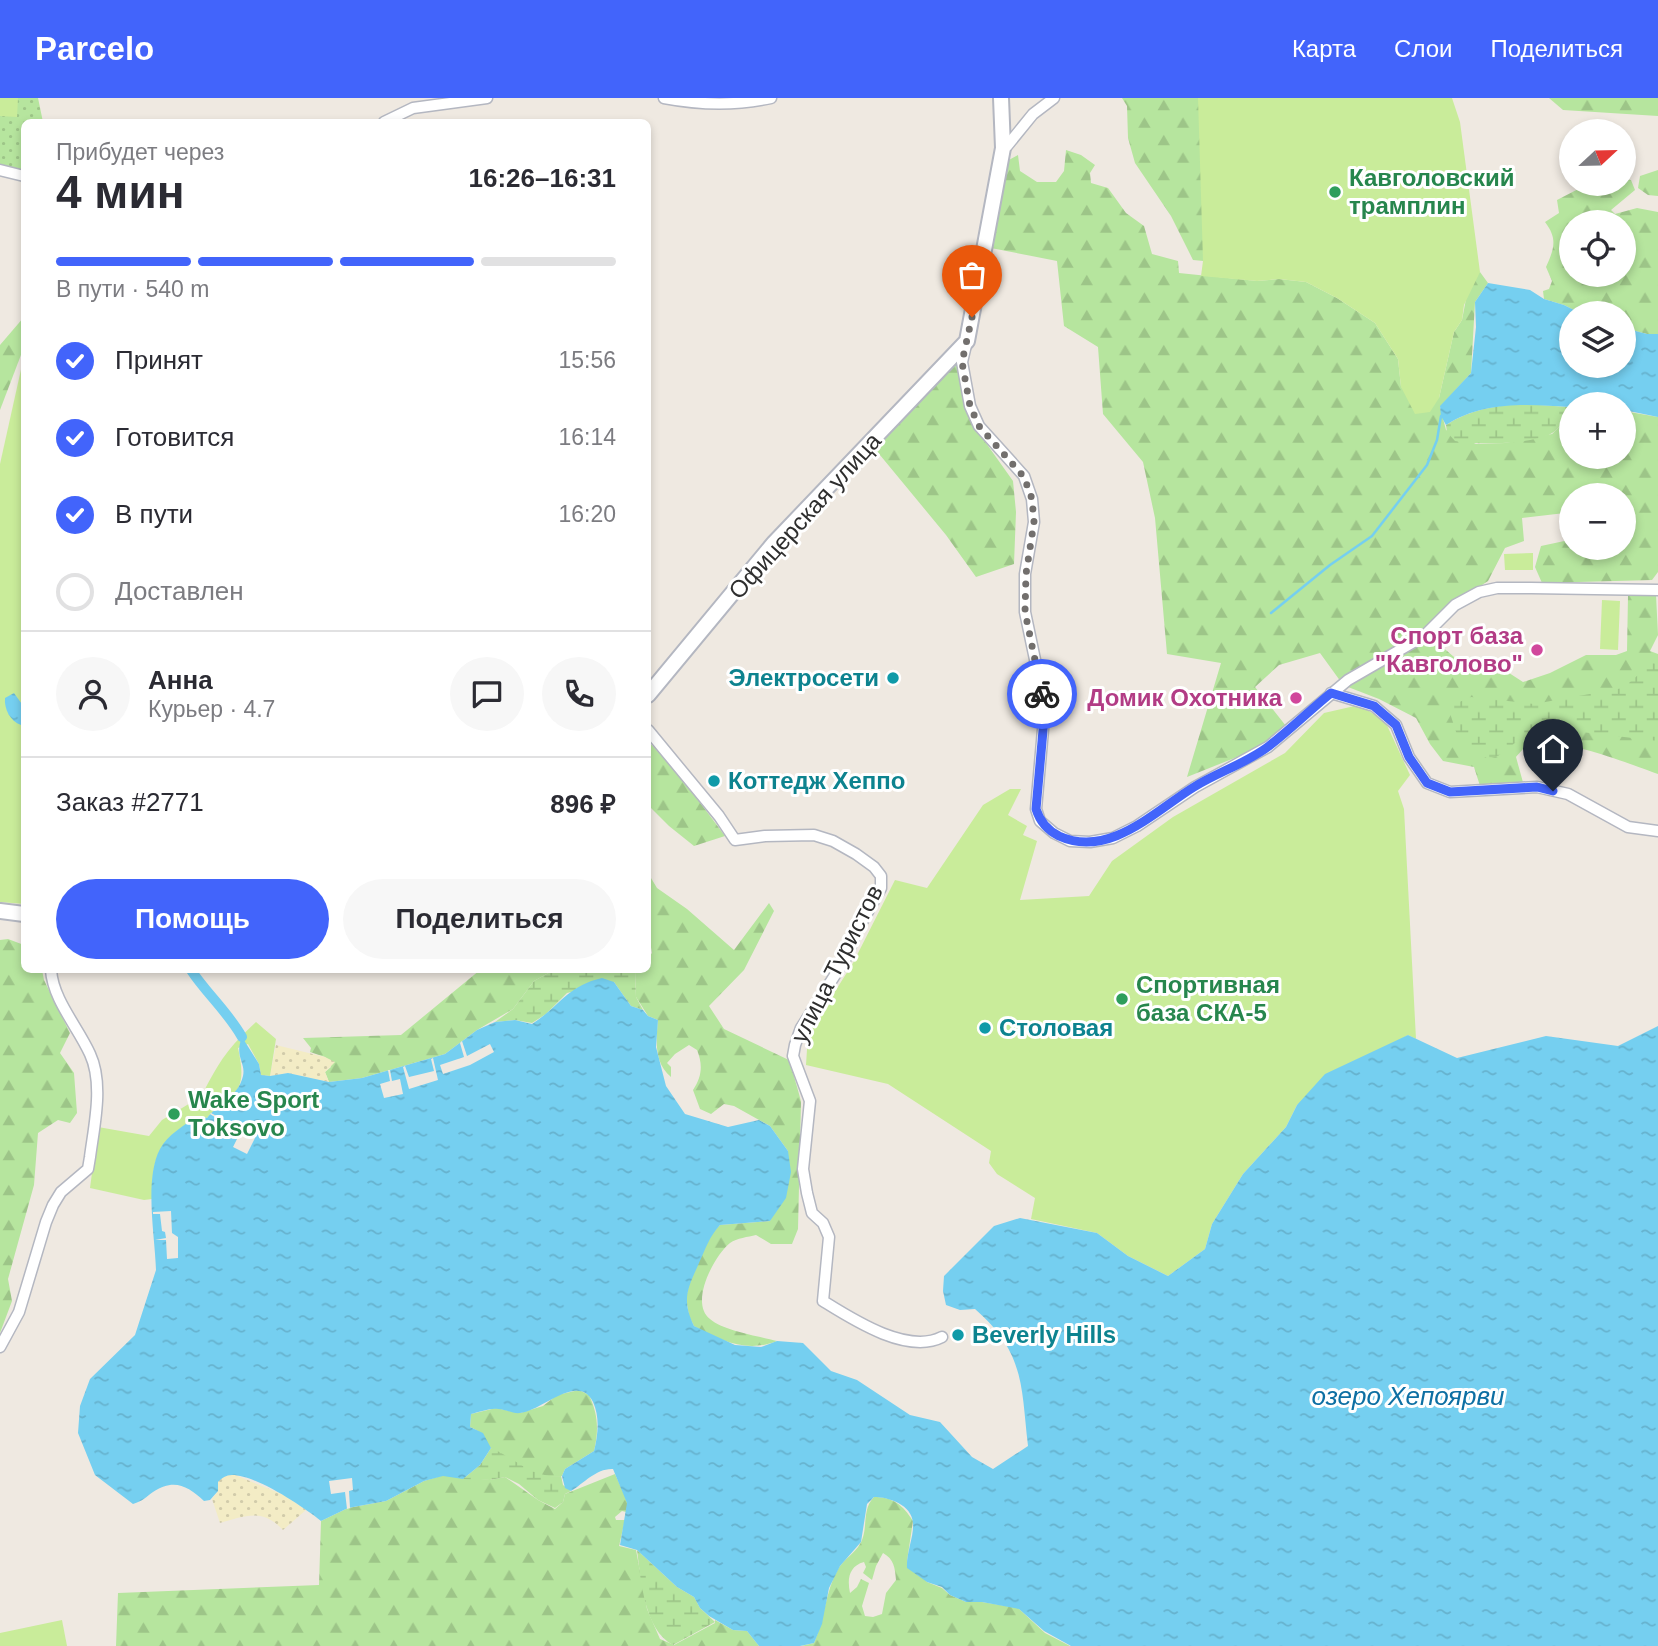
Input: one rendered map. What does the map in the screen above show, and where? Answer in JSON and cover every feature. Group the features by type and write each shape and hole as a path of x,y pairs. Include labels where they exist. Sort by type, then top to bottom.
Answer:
{"street":[{"path":"390,119 413,108 487,98"},
{"path":"664,98 696,104 727,105 771,98"},
{"path":"1001,98 1003,148 962,362 970,406 979,426 1024,477 1032,499 1034,522 1026,574 1025,612 1045,708 1036,809 1040,821 1054,833 1070,841 1090,842 1113,838 1137,826 1195,787 1268,747 1331,693 1385,656 1424,636 1455,605 1479,592 1497,588 1658,590"},
{"path":"1003,148 1033,114 1054,98"},
{"path":"0,170 21,175"},
{"name":"Офицерская улица","path":"651,691 774,543 967,341"},
{"path":"1331,693 1374,706 1396,725 1409,757 1427,783 1450,792 1537,787 1568,794 1628,827 1658,831"},
{"name":"улица Туристов","path":"651,734 719,816 735,840 785,834 814,835 833,841 874,867 881,876 881,888 846,957 801,1028 794,1045 793,1056 810,1101 803,1168 811,1213 823,1223 829,1237 823,1301 888,1335 918,1342 942,1338"},
{"path":"0,911 21,914"},
{"path":"0,1347 24,1301 53,1205 61,1192 88,1169 90,1157 97,1082 92,1056 61,1000 52,973"}],"green space":[{"path":"0,98 38,98 42,119 21,119 21,171 0,167"},
{"path":"0,98 18,98 17,117 0,116"},
{"path":"1122,98 1228,98 1214,262 1193,260 1171,216 1135,163 1128,138 1127,106"},
{"name":"Кавголовский трамплин","path":"1198,98 1452,98 1460,122 1480,272 1464,305 1462,320 1454,332 1439,398 1430,412 1415,414 1401,387 1398,359 1375,323 1337,298 1306,282 1201,276 1203,261"},
{"path":"1549,98 1658,98 1658,116 1563,110"},
{"path":"1066,150 1081,155 1095,165 1090,173 1091,183 1108,188 1126,213 1144,226 1152,254 1178,261 1179,273 1257,281 1279,279 1306,282 1337,298 1375,323 1398,359 1401,387 1439,398 1454,332 1462,320 1470,278 1480,272 1488,283 1475,302 1471,373 1440,407 1446,430 1476,444 1505,443 1552,434 1559,427 1559,469 1636,469 1636,413 1658,417 1658,572 1652,580 1542,583 1535,567 1541,546 1559,542 1559,560 1636,560 1636,483 1559,483 1559,514 1522,518 1524,541 1505,548 1488,581 1446,609 1432,628 1341,682 1320,653 1279,665 1255,687 1286,726 1267,745 1187,777 1221,663 1167,654 1155,518 1143,462 1103,414 1098,347 1064,326 1057,261 991,248 1007,161 1018,155 1020,171 1037,182 1056,182 1064,171"},
{"path":"1658,170 1658,196 1648,195 1638,188 1640,176"},
{"path":"1565,196 1628,196 1611,210 1559,210 1559,213 1557,200"},
{"path":"1637,208 1658,212 1658,334 1636,331 1636,301 1559,301 1559,304 1544,299 1543,291 1549,289 1552,281 1546,267 1553,244 1552,234 1545,222 1559,213 1559,287 1636,287 1636,210 1630,210"},
{"path":"21,320 21,355 0,410 0,345"},
{"path":"956,363 969,419 1013,481 1016,512 1014,564 976,577 946,535 875,449"},
{"path":"21,370 21,904 0,902 0,464"},
{"path":"1524,404 1559,406 1559,427 1547,436 1506,443 1455,441 1447,432 1446,425 1455,420 1493,407"},
{"path":"1533,553 1533,570 1505,570 1504,554"},
{"path":"1656,595 1658,635 1650,651 1658,654 1658,774 1592,752 1539,742 1528,745 1516,757 1524,786 1481,789 1474,767 1443,761 1416,718 1348,687 1348,684 1420,642 1427,646 1440,645 1474,674 1490,665 1498,674 1506,671 1523,682 1550,673 1586,655 1616,655 1627,651 1628,596"},
{"path":"1602,600 1620,601 1618,650 1600,649"},
{"path":"1652,663 1658,664 1658,741 1573,731 1528,733 1498,756 1488,759 1458,738 1448,707 1471,697 1534,704 1623,688"},
{"name":"Спортивная база СКА-5","path":"1359,705 1385,721 1410,775 1398,791 1404,809 1416,1039 1408,1035 1297,1105 1286,1127 1243,1174 1212,1224 1205,1249 1168,1276 1128,1256 1097,1233 1031,1219 1035,1198 997,1174 989,1163 991,1151 888,1084 806,1065 808,1034 853,963 895,880 927,888 983,805 1010,789 1021,789 1008,815 1027,826 1023,835 1037,841 1020,900 1089,896 1112,861 1173,817 1285,753 1324,713"},
{"path":"651,744 678,773 725,836 694,846 651,808"},
{"path":"651,878 657,888 687,909 734,950 769,903 774,911 744,970 709,1006 724,1029 791,1061 801,1102 798,1229 792,1244 771,1244 756,1235 730,1243 711,1269 702,1302 704,1312 716,1323 732,1330 777,1341 755,1346 734,1344 694,1326 689,1316 686,1298 690,1280 709,1236 720,1225 770,1221 788,1151 770,1126 734,1106 724,1104 711,1114 700,1109 693,1090 701,1070 697,1050 689,1045 675,1054 667,1063 671,1067 671,1077 665,1071 657,1044 658,1020 648,1016 636,997 635,973 651,973"},
{"path":"8,939 21,944 21,973 43,973 70,1033 60,1053 74,1073 77,1113 70,1123 58,1120 38,1133 34,1185 8,1279 12,1301 0,1333 0,940"},
{"path":"476,973 549,973 534,981 513,1009 477,1030 445,1054 362,1078 329,1082 325,1072 331,1067 325,1057 310,1052 311,1048 303,1038 401,1035"},
{"path":"549,973 635,973 636,997 643,1010 631,1006 614,982 567,993 546,1014 532,1023 515,1020 495,1022 513,1009 534,981"},
{"path":"256,1022 276,1039 270,1076 261,1075 259,1064 248,1044 238,1048 241,1076 238,1089 207,1118 197,1116 167,1142 156,1159 152,1199 144,1200 90,1188 98,1127 149,1136 162,1120 192,1102 197,1094 203,1093 225,1055"},
{"path":"579,1390 589,1395 594,1409 597,1422 596,1443 594,1451 565,1469 562,1476 545,1476 515,1465 498,1454 488,1445 483,1435 470,1427 471,1414 496,1408 520,1413 543,1406 557,1395"},
{"path":"491,1448 533,1471 561,1476 563,1485 571,1491 565,1494 563,1502 555,1508 538,1500 519,1484 505,1477 490,1480 463,1479 480,1465"},
{"path":"615,1474 628,1503 626,1512 622,1511 615,1517 616,1520 625,1520 619,1546 636,1550 647,1609 660,1639 674,1645 715,1623 715,1620 733,1630 747,1631 759,1646 116,1646 118,1593 319,1585 321,1521 348,1508 386,1501 424,1481 444,1475 490,1480 505,1477 555,1509 563,1502 565,1494"},
{"path":"874,1497 887,1498 901,1506 909,1515 913,1521 907,1561 927,1582 966,1602 1018,1608 1045,1633 1070,1646 801,1646 814,1643 840,1565 863,1538 870,1502","holes":["883,1553 893,1564 896,1580 886,1593 882,1614 865,1616 862,1606 869,1583 861,1579 850,1593 850,1574 864,1562 866,1567 863,1573 872,1580"]},
{"path":"637,1550 677,1587 694,1597 700,1608 715,1622 673,1645 663,1638 646,1603"},
{"path":"62,1620 67,1646 0,1646 0,1633"}],"sand":[{"path":"276,1045 335,1062 325,1072 329,1082 288,1073 270,1076"},
{"path":"233,1474 284,1495 306,1510 283,1530 261,1516 246,1516 220,1523 212,1499 218,1491 218,1481"}],"water":[{"path":"1488,283 1530,290 1544,299 1559,304 1559,378 1636,378 1636,331 1658,334 1658,417 1636,412 1636,392 1559,392 1559,407 1521,405 1490,408 1460,417 1446,425 1440,406 1471,373 1476,327 1475,302"},
{"path":"14,693 21,703 21,725 8,714 5,698"},
{"name":"озеро Хепоярви","path":"602,978 614,982 631,1006 658,1020 656,1047 666,1086 685,1114 728,1127 759,1120 770,1126 788,1151 791,1172 786,1198 770,1221 720,1225 710,1238 688,1294 688,1308 694,1326 735,1345 761,1347 777,1341 803,1343 831,1371 857,1380 910,1415 940,1422 972,1457 993,1469 1028,1446 1018,1371 1003,1340 991,1325 975,1309 960,1310 946,1305 943,1291 944,1276 994,1226 1020,1218 1097,1233 1128,1256 1168,1276 1205,1249 1212,1224 1243,1174 1286,1127 1297,1105 1325,1074 1408,1035 1457,1058 1546,1036 1618,1046 1658,1026 1658,1646 1071,1646 1044,1631 1019,1609 966,1602 950,1595 942,1587 927,1582 907,1568 912,1517 899,1503 874,1497 867,1504 861,1542 840,1566 829,1588 822,1624 814,1643 800,1646 759,1646 747,1631 733,1630 709,1616 700,1608 694,1597 677,1587 637,1550 620,1545 627,1503 613,1469 596,1473 571,1491 565,1488 562,1476 565,1469 594,1451 597,1439 593,1402 586,1394 578,1391 569,1392 520,1413 495,1409 471,1414 470,1427 483,1433 491,1448 480,1465 463,1479 443,1476 424,1481 386,1501 348,1508 321,1521 278,1492 242,1476 230,1475 223,1478 218,1482 218,1491 210,1500 204,1501 186,1488 168,1485 133,1504 95,1475 78,1433 80,1406 90,1379 135,1335 156,1270 151,1192 155,1161 163,1144 172,1135 197,1116 207,1118 233,1095 243,1076 239,1050 242,1037 259,1064 261,1075 288,1073 329,1082 362,1078 445,1054 477,1030 495,1022 515,1020 532,1024 572,991"}],"pier":[{"path":"462,1041 467,1056 490,1044 494,1052 470,1065 443,1074 440,1065 464,1057 460,1043"},
{"path":"433,1058 438,1080 409,1089 403,1067 405,1066 409,1077 434,1071"},
{"path":"388,1070 392,1081 400,1079 403,1094 384,1098 380,1084 390,1081"},
{"path":"211,1113 239,1128 246,1123 243,1128 256,1136 247,1154 233,1147 240,1133"},
{"path":"171,1211 172,1233 178,1237 178,1258 167,1259 166,1240 155,1240 166,1238 165,1232 162,1231 160,1214 153,1212"},
{"path":"352,1478 353,1490 349,1491 350,1508 347,1509 345,1492 331,1494 329,1481"}],"waterway":[{"path":"1271,613 1330,565 1372,536 1427,465 1437,440 1441,416"},
{"path":"193,973 242,1037"}],"way so far":[{"path":"972,317 962,362 970,406 979,426 1024,477 1034,509 1026,574 1025,612 1042,694"}],"place":[{"name":"Кавголовский трамплин","path":"1335,192"},
{"name":"Спорт база \"Кавголово\"","path":"1537,650"},
{"name":"Электросети","path":"893,678"},
{"name":"Домик Охотника","path":"1296,698"},
{"name":"Коттедж Хеппо","path":"714,781"},
{"name":"Спортивная база СКА-5","path":"1122,999"},
{"name":"Столовая","path":"985,1028"},
{"name":"Wake Sport Toksovo","path":"174,1114"},
{"name":"Beverly Hills","path":"958,1335"}],"route":[{"path":"1042,694 1045,708 1036,809 1040,821 1054,833 1070,841 1090,842 1113,838 1137,826 1195,787 1268,747 1331,693 1374,706 1396,725 1409,757 1427,783 1450,792 1537,787 1553,791"}]}
